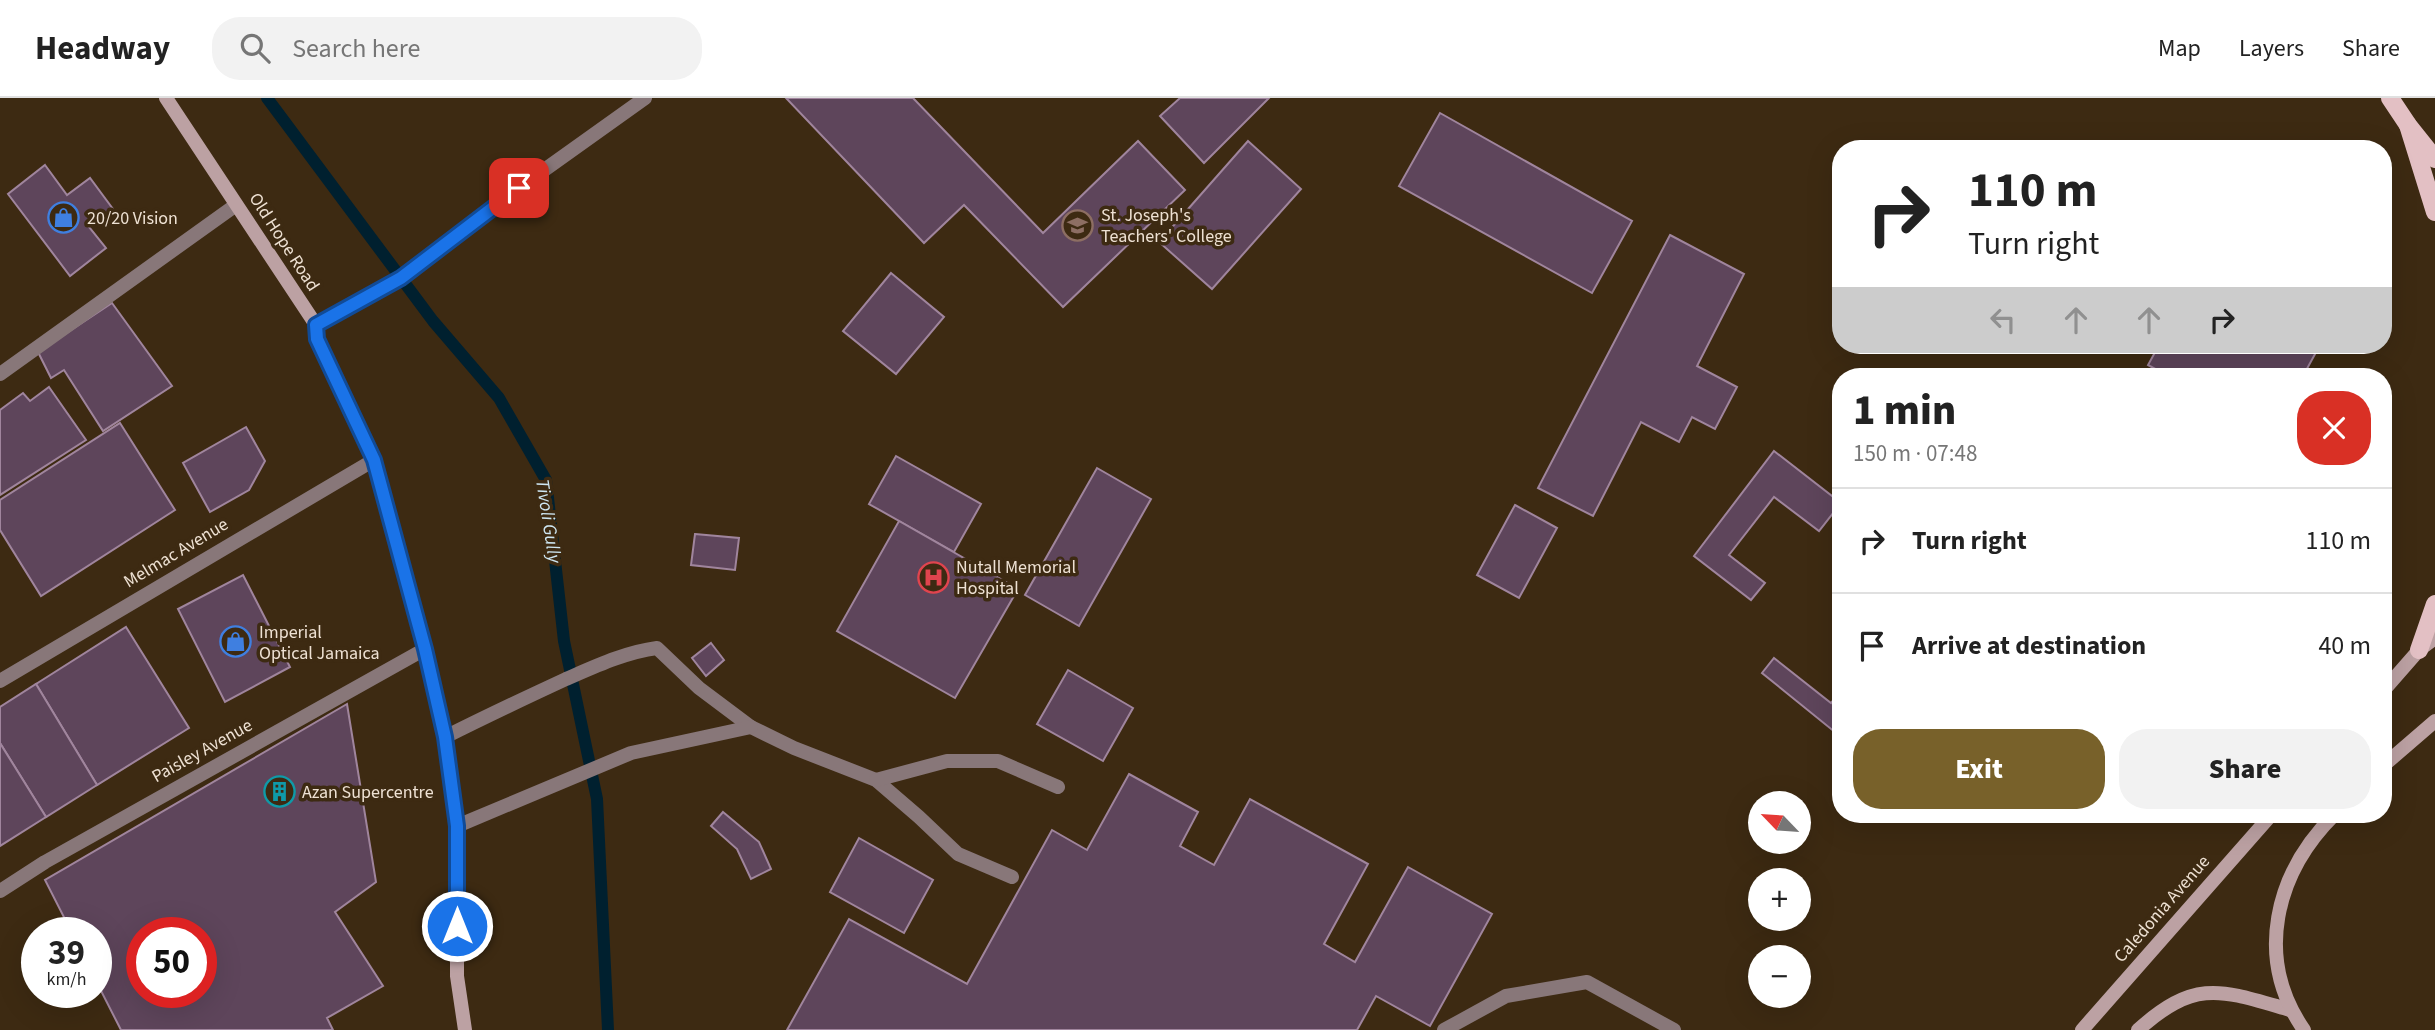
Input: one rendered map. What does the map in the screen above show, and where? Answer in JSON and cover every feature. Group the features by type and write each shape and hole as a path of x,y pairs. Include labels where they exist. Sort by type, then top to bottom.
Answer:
{"main road":[{"name":"Old Hope Road","path":"166,98 316,325 317,339 374,460 425,649 445,737 457,826 457,976 465,1030"},
{"path":"2390,98 2407,125 2435,159"},
{"path":"2407,125 2435,212"},
{"path":"2419,650 2435,604"},
{"path":"2392,681 2419,650 2435,638"},
{"path":"2392,758 2435,721"},
{"name":"Caledonia Avenue","path":"2082,1030 2264,823"},
{"path":"2304,1030 2290,1010 2276,957 2276,921 2289,875 2326,823"},
{"path":"2138,1030 2161,1009 2194,994 2229,993 2290,1010"}],"street":[{"path":"316,325 401,278 519,188 645,98"},
{"path":"0,374 236,205"},
{"name":"Melmac Avenue","path":"0,681 374,460"},
{"path":"445,737 521,699 599,665 642,650 657,648 699,688 751,727 794,748 876,780 958,854 1012,877"},
{"name":"Paisley Avenue","path":"0,891 45,862 425,649"},
{"path":"457,826 631,753 751,727"},
{"path":"876,780 947,761 998,761 1058,787"},
{"path":"1444,1030 1506,996 1587,982 1674,1030"}],"building":[{"path":"786,98 913,98 1043,233 1138,141 1185,190 1063,307 964,205 924,243"},
{"path":"1180,98 1269,98 1204,163 1160,116"},
{"path":"1440,113 1632,221 1592,293 1399,186"},
{"path":"1248,141 1301,189 1212,289 1159,242"},
{"name":"20/20 Vision","path":"45,165 67,195 90,178 113,209 89,227 106,248 70,276 8,194"},
{"path":"1670,235 1744,274 1697,366 1737,387 1715,429 1692,417 1679,442 1641,422 1593,516 1538,488"},
{"path":"891,273 944,317 896,374 843,331"},
{"path":"112,303 172,386 103,431 64,370 51,378 38,352"},
{"path":"2154,354 2315,354 2307,368 2153,368 2148,365"},
{"path":"49,387 86,440 0,495 0,410 23,393 30,401"},
{"path":"120,423 175,510 41,596 0,530 0,500"},
{"path":"246,427 265,461 249,490 210,512 183,463"},
{"path":"1774,451 1832,496 1832,514 1819,531 1774,497 1729,555 1765,583 1751,600 1694,556"},
{"path":"896,456 981,504 954,552 869,504"},
{"path":"1097,468 1151,499 1079,626 1025,595"},
{"path":"1515,505 1557,528 1519,598 1477,575"},
{"path":"899,521 1018,589 955,698 837,631"},
{"path":"695,534 739,538 735,570 691,565"},
{"name":"Imperial Optical Jamaica","path":"243,575 290,667 225,702 178,609"},
{"path":"126,627 189,728 97,785 36,684"},
{"path":"711,643 724,660 706,676 692,658"},
{"path":"1774,658 1832,702 1832,730 1762,673"},
{"path":"1068,670 1133,708 1103,761 1037,724"},
{"path":"36,684 97,785 46,817 0,743 0,707"},
{"name":"Azan Supercentre","path":"347,704 376,882 335,912 383,986 327,1018 333,1030 121,1030 110,1008 112,1008 112,917 64,917 45,880"},
{"path":"0,743 46,817 0,846"},
{"path":"1129,774 1198,812 1180,846 1214,865 1250,799 1368,864 1324,944 1355,962 1408,867 1492,914 1430,1026 1376,996 1357,1030 787,1030 849,919 967,984 1052,830 1087,850"},
{"path":"723,812 759,842 771,869 751,879 737,849 711,826"},
{"path":"859,838 933,880 904,933 830,892"}],"waterway":[{"name":"Tivoli Gully","path":"267,98 433,321 499,398 546,480 564,641 597,799 608,1030"}],"place":[{"name":"20/20 Vision","path":"64,218"},
{"name":"St. Joseph's Teachers' College","path":"1078,225"},
{"name":"Nutall Memorial Hospital","path":"933,577"},
{"name":"Imperial Optical Jamaica","path":"236,642"},
{"name":"Azan Supercentre","path":"279,792"}],"route":[{"path":"457,926 457,826 445,737 425,649 374,460 317,339 316,325 401,278 519,188"}]}
